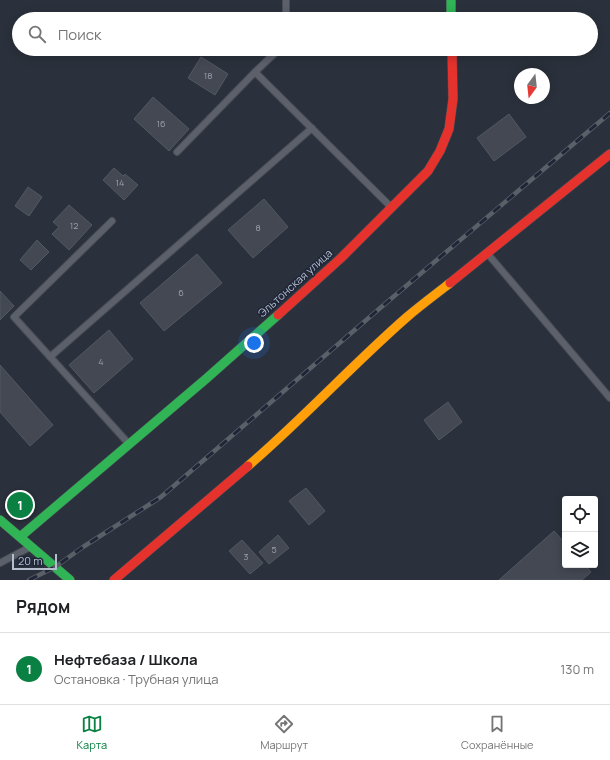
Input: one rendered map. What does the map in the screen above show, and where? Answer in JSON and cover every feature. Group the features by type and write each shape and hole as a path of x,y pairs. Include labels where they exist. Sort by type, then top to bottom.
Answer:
{"street":[{"path":"451,0 451,12"},
{"name":"Эльтонская улица","path":"20,537 207,378 324,274 392,208 428,170 440,152 449,129 453,99 452,56"},
{"path":"114,580 282,437 407,317 610,154"},
{"path":"0,520 70,580"}],"lane":[{"path":"286,0 286,12"},
{"path":"177,152 272,56"},
{"path":"255,72 392,208"},
{"path":"50,356 312,128"},
{"path":"112,221 14,317 129,444"},
{"path":"487,253 610,398"},
{"path":"0,563 31,546"}],"building":[{"path":"201,57 228,74 215,95 188,78"},
{"path":"153,97 189,129 169,151 134,119"},
{"path":"509,114 526,137 494,161 477,138"},
{"path":"114,168 123,176 125,174 138,185 124,200 103,180"},
{"path":"28,187 42,197 29,216 15,206"},
{"path":"264,199 288,227 253,258 228,230"},
{"path":"69,205 92,225 69,250 52,234 59,227 53,222"},
{"path":"37,240 49,252 31,270 20,260"},
{"path":"197,254 222,283 164,331 140,303"},
{"path":"0,291 14,306 0,320"},
{"path":"109,330 133,359 94,393 69,365"},
{"path":"0,365 53,425 30,446 0,412"},
{"path":"448,402 462,422 439,440 424,420"},
{"path":"306,488 325,511 309,525 289,501"},
{"path":"554,531 562,540 562,568 588,568 591,572 582,580 499,580"},
{"path":"278,535 289,548 269,564 259,552"},
{"path":"242,540 263,563 250,574 229,551"}],"railway":[{"path":"29,580 55,567 83,547 161,497 610,113"}],"traffic: fast":[{"path":"451,0 451,12"},
{"path":"20,537 207,378 278,315"},
{"path":"0,520 70,580"}],"traffic: slow":[{"path":"248,466 288,430 387,335 450,283"}],"traffic: jam":[{"path":"278,315 341,258 428,171 440,151 449,129 453,99 452,56"},
{"path":"450,283 610,154"},
{"path":"114,580 248,466"}],"place":[{"name":"Нефтебаза / Школа","path":"20,505"}]}
